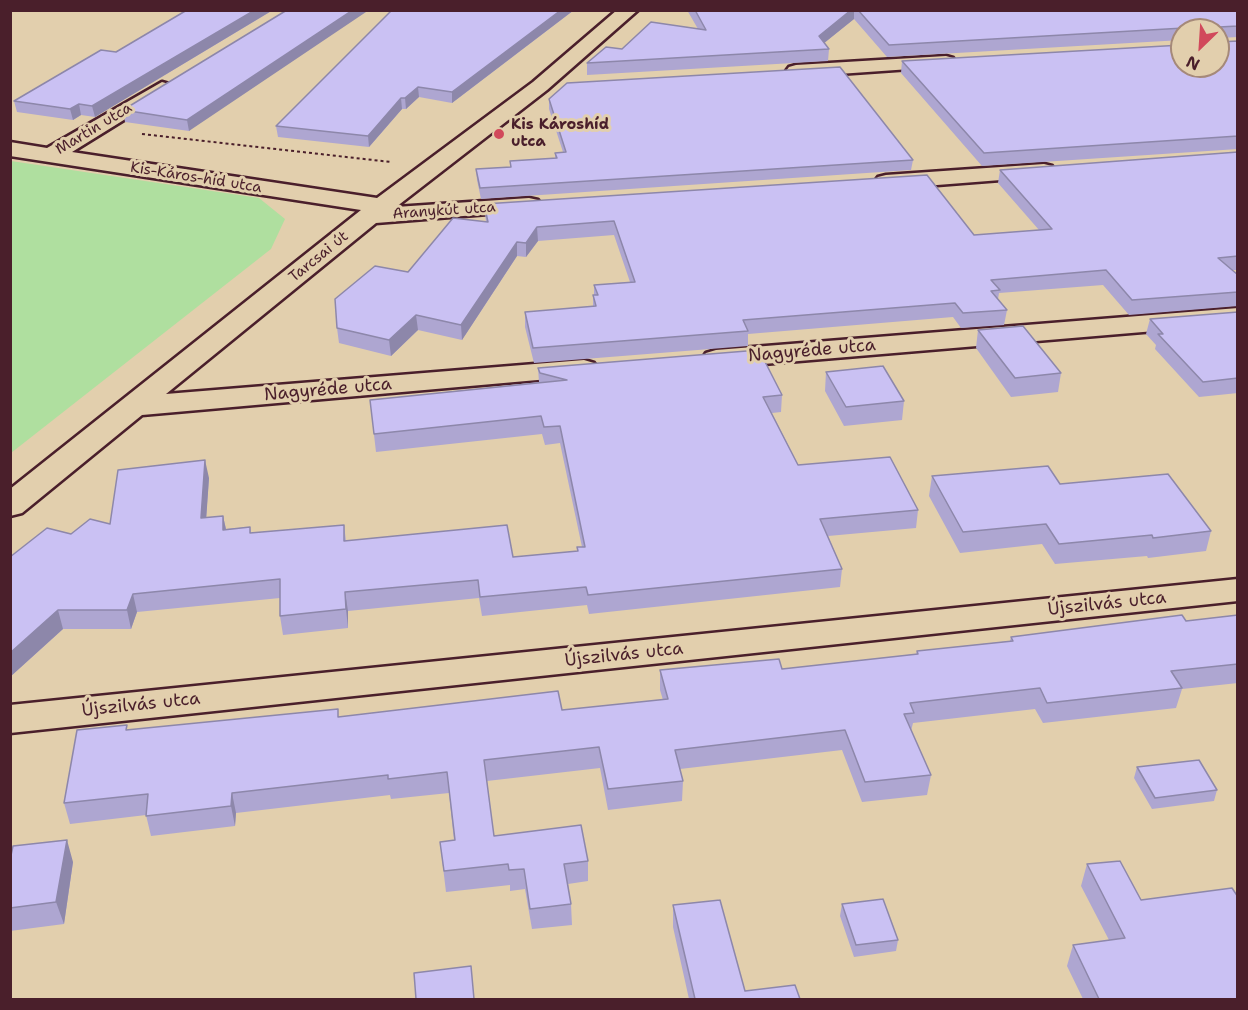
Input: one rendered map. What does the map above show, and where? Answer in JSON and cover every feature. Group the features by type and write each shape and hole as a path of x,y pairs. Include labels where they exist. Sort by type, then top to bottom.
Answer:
{"street":[{"name":"Tarcsai út","path":"10,506 375,211 540,86 629,10"},
{"path":"771,72 971,61"},
{"name":"Martin utca","path":"51,155 182,76"},
{"path":"540,86 575,84"},
{"name":"Kis-Káros-híd utca","path":"10,149 375,211"},
{"path":"869,183 1071,170"},
{"name":"Aranykút utca","path":"375,211 548,204"},
{"name":"Nagyréde utca","path":"688,361 1238,316"},
{"name":"Nagyréde utca","path":"136,406 605,368"},
{"name":"Újszilvás utca","path":"10,719 1238,590"}],"path":[{"path":"95,129 433,166"}],"green space":[{"path":"11,161 259,198 285,219 271,249 11,453"}],"building":[{"path":"187,10 255,10 92,106 79,104 70,109 14,101 101,50 116,52"},
{"path":"287,10 353,10 187,120 123,110"},
{"path":"392,10 561,10 452,92 418,87 405,98 401,98 368,136 276,126"},
{"path":"695,10 851,10 819,36 829,49 587,63 606,47 622,49 651,22 706,30"},
{"path":"858,10 1238,10 1238,26 1230,26 1230,18 1170,18 1170,29 889,45"},
{"path":"1230,41 1238,41 1238,136 984,153 902,61 1170,46 1170,78 1230,78"},
{"path":"840,67 913,160 480,188 476,169 511,167 510,161 557,158 555,153 566,152 549,99 567,83"},
{"path":"1238,152 1238,256 1218,258 1238,275 1238,292 1132,300 1106,270 991,280 1000,290 991,291 1007,310 963,313 955,303 743,320 748,331 533,348 525,312 596,306 593,295 598,295 594,285 635,282 614,221 537,227 526,243 517,242 461,325 416,315 389,340 337,328 335,299 375,266 408,272 453,218 488,222 484,204 927,175 974,235 1052,229 1000,170"},
{"path":"1238,312 1238,378 1203,382 1158,334 1163,334 1150,319"},
{"path":"1023,326 1061,373 1015,378 978,330"},
{"path":"759,350 782,395 763,397 798,465 890,457 918,510 820,519 842,569 588,595 586,587 480,597 478,580 345,592 346,609 280,616 280,579 133,594 127,610 58,610 10,653 10,557 47,528 71,534 90,519 110,524 118,470 205,460 201,518 223,516 223,530 250,527 250,533 344,525 344,541 507,525 513,557 578,551 577,547 585,547 560,426 544,427 541,416 374,434 370,400 567,380 540,373 538,368"},
{"path":"883,366 904,401 846,407 826,372"},
{"path":"1048,466 1060,484 1168,474 1211,531 1153,538 1152,535 1059,544 1046,524 963,532 932,476"},
{"path":"1182,615 1186,621 1238,615 1238,664 1171,671 1182,688 1047,703 1040,688 910,703 914,713 904,714 931,775 865,782 845,730 675,750 683,781 608,789 599,747 484,760 494,836 581,825 588,861 564,864 571,904 530,909 524,869 509,870 508,864 444,871 440,842 455,840 447,772 388,779 388,775 232,793 231,806 146,816 148,794 64,803 77,730 127,725 126,730 338,709 338,717 558,691 562,710 668,699 660,670 779,659 782,669 918,654 917,651 1013,641 1011,637"},
{"path":"1199,760 1217,790 1155,798 1137,767"},
{"path":"67,840 56,902 10,908 10,860 13,846"},
{"path":"1120,861 1141,900 1232,888 1238,897 1238,999 1099,999 1073,945 1125,938 1087,864"},
{"path":"883,899 898,940 856,945 842,904"},
{"path":"720,900 745,991 795,985 800,999 695,999 673,905"},
{"path":"471,966 474,999 416,999 414,973"}],"place":[{"name":"Kis Károshíd utca","path":"499,134"}]}
